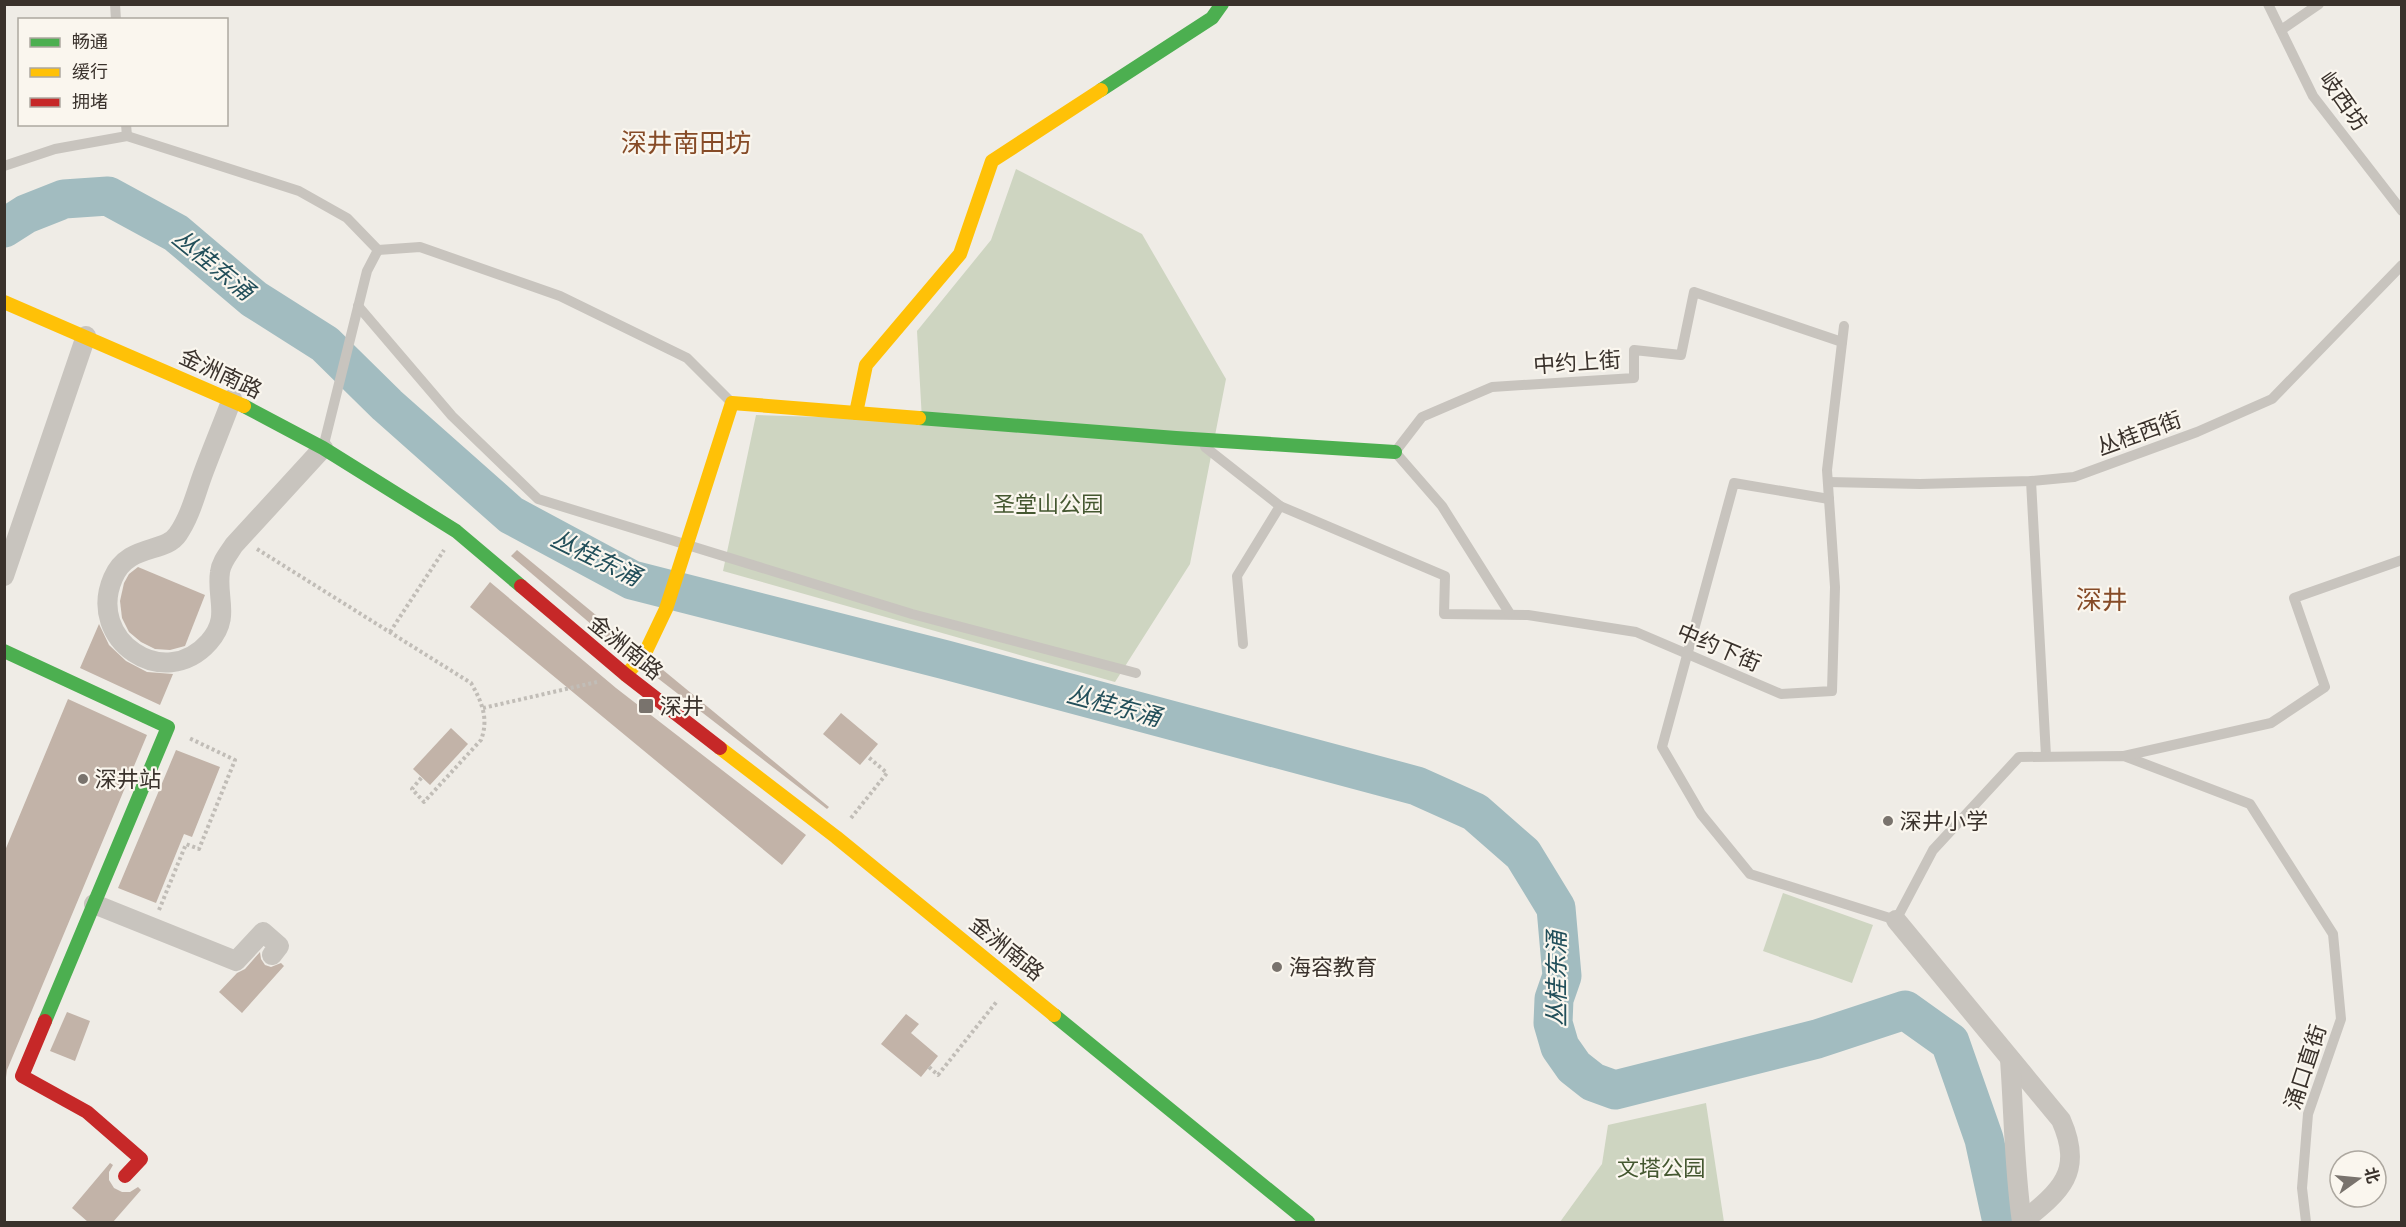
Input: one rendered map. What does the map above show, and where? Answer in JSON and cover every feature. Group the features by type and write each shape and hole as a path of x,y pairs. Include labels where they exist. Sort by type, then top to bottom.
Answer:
{"street":[{"path":"856,413 866,364 960,254 992,161 1212,18 1222,4"},
{"name":"金洲南路","path":"4,302 232,399 323,448 456,531 626,675 836,837 1308,1222"},
{"path":"4,576 9,547 86,336"},
{"path":"232,399 178,536 170,543 142,550 126,561 114,576 108,594 108,614 114,632 125,647 142,657 160,662 178,661 196,653 210,641 220,624 223,605 220,572 225,559 240,538 323,448"},
{"path":"626,675 637,665 653,642 666,609 732,403 1395,452"},
{"path":"4,651 168,727 94,904 13,1075 87,1112 141,1159 125,1176"},
{"path":"94,904 236,962 263,932 279,946 272,955"},
{"path":"1896,920 2061,1120 2069,1138 2071,1157 2067,1176 2057,1193 2022,1222 2015,1178 2015,1123 2010,1059"}],"lane":[{"name":"岐西坊","path":"2268,4 2313,96 2402,211"},
{"path":"2281,30 2319,4"},
{"path":"126,126 127,136"},
{"path":"4,166 55,149 127,136 299,191 346,218 378,250 420,247 560,296 687,358 732,403"},
{"path":"323,448 367,271 378,250"},
{"name":"丛桂西街","path":"1828,482 1920,484 2031,482 2074,477 2197,432 2272,399 2402,265"},
{"name":"中约上街","path":"1395,452 1422,417 1492,387 1634,378 1634,350 1681,355 1694,292 1842,342"},
{"path":"358,306 452,416 538,499 912,614 1136,673"},
{"name":"中约下街","path":"1280,506 1445,576 1444,614 1510,614 1636,632 1781,694 1832,691 1835,587 1827,470 1844,326"},
{"path":"1196,439 1280,506 1237,576 1243,644"},
{"path":"1395,452 1442,507 1510,614"},
{"path":"2031,482 2046,756"},
{"path":"1829,499 1734,483 1662,747 1701,814 1750,874 1896,920 1933,850 2019,757 2124,756 2271,723 2325,687 2294,598 2402,560"},
{"name":"涌口直街","path":"2124,756 2250,804 2333,934 2341,1019 2308,1114 2302,1188 2306,1222"}],"path":[{"path":"390,632 456,531"},
{"path":"240,538 471,683 483,708 486,728 481,740 424,802 412,789 422,777"},
{"path":"483,708 626,675"},
{"path":"152,927 167,882 186,844 199,849 235,760 168,727"},
{"path":"836,837 887,773 867,756"},
{"path":"929,1067 938,1075 1014,980"}],"green space":[{"name":"圣堂山公园","path":"1016,169 1142,234 1226,379 1190,564 1115,682 723,571 756,415 922,420 917,331 991,240"},
{"path":"1783,893 1873,925 1852,983 1763,951"},
{"name":"文塔公园","path":"1706,1103 1724,1222 1560,1222 1602,1164 1608,1125"}],"building":[{"path":"517,550 631,644 625,653 511,556"},
{"path":"138,567 205,595 185,646 170,650 155,649 141,642 129,632 122,618 120,601 124,583 129,574"},
{"path":"490,582 616,688 806,835 782,865 470,607"},
{"path":"99,624 109,645 126,661 147,672 173,674 160,705 80,668"},
{"path":"657,665 829,807 827,809 651,673"},
{"name":"深井站","path":"68,699 147,735 7,1070 5,1085 4,853"},
{"path":"841,713 878,744 860,765 823,734"},
{"path":"451,728 468,744 430,785 413,769"},
{"path":"176,750 220,767 192,837 184,834 156,903 118,888"},
{"path":"260,952 265,965 271,967 281,963 284,966 242,1013 219,992"},
{"path":"67,1012 90,1021 75,1061 50,1051"},
{"path":"906,1014 919,1024 911,1033 938,1056 921,1077 881,1044"},
{"path":"110,1163 113,1165 109,1172 109,1180 114,1188 122,1192 130,1192 138,1187 141,1190 113,1222 88,1222 72,1208"}],"waterway":[{"name":"丛桂东涌","path":"4,228 26,214 64,199 108,196 176,233 254,299 325,344 387,405 511,515 632,580 946,660 1417,786 1475,812 1523,854 1556,908 1562,976 1554,999 1553,1023 1560,1047 1574,1067 1593,1082 1615,1090 1817,1039 1905,1010 1950,1042 1984,1139 2002,1222"}],"traffic: fast":[{"path":"1101,90 1212,18 1222,4"},
{"path":"244,406 323,448 456,531 521,586"},
{"path":"919,418 1395,452"},
{"path":"4,651 168,727 45,1021"},
{"path":"1054,1015 1308,1222"}],"traffic: slow":[{"path":"856,413 866,365 960,254 992,161 1101,90"},
{"path":"4,302 244,406"},
{"path":"626,675 645,653 666,609 732,403 919,418"},
{"path":"720,748 836,837 1054,1015"}],"traffic: jam":[{"path":"521,586 626,675 720,748"},
{"path":"45,1021 22,1076 87,1112 141,1159 125,1176"}],"place":[{"name":"深井","path":"646,706"},
{"name":"深井站","path":"83,779"},
{"name":"深井小学","path":"1888,821"},
{"name":"海容教育","path":"1277,967"}],"district":[{"name":"深井南田坊","path":"686,143"},
{"name":"深井","path":"2102,600"}]}
